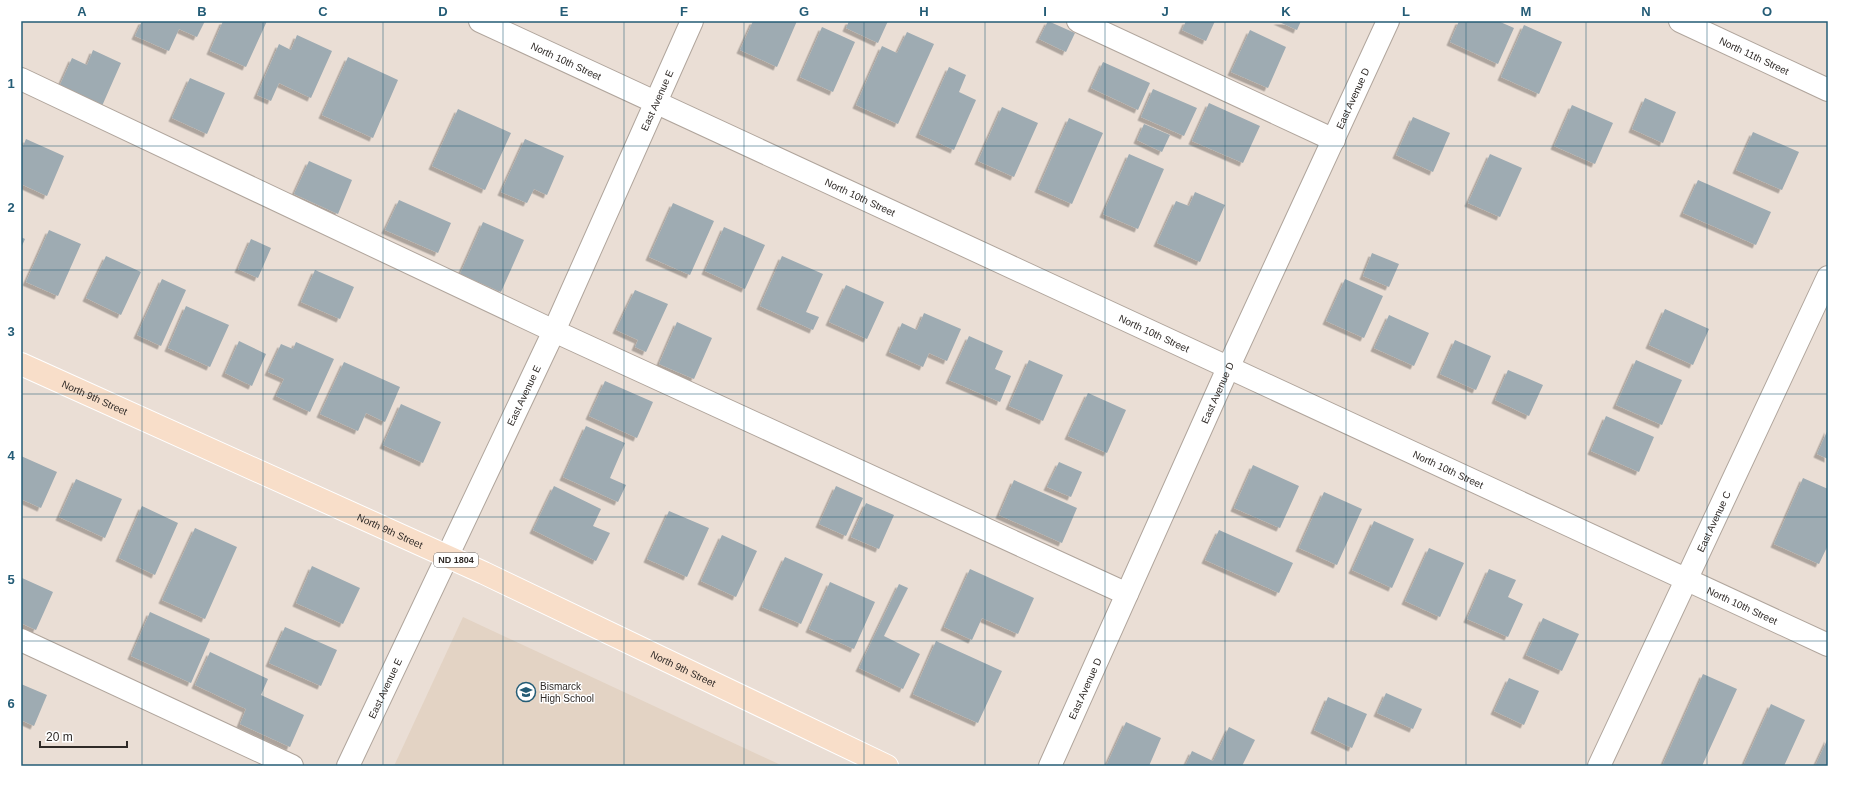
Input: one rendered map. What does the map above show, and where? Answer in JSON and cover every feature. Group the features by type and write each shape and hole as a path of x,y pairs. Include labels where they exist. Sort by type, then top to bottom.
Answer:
{"main road":[{"name":"North 9th Street","path":"21,364 446,556 887,766"}],"street":[{"name":"North 10th Street","path":"480,21 1828,644"},
{"name":"East Avenue E","path":"348,766 446,556 554,331 692,21"},
{"path":"1078,21 1334,140"},
{"name":"East Avenue D","path":"1050,766 1229,366 1388,21"},
{"name":"North 11th Street","path":"1680,21 1828,90"},
{"path":"21,79 554,331 1127,594"},
{"name":"East Avenue C","path":"1599,766 1828,277"},
{"path":"21,640 292,766"}],"shaded area":[{"name":"Bismarck High School","path":"463,617 783,766 394,766"}],"building":[{"path":"142,21 205,21 197,37 179,29 169,51 135,36"},
{"path":"223,21 267,21 246,67 210,51"},
{"path":"753,21 797,21 777,67 740,50"},
{"path":"849,21 888,21 878,43 846,28"},
{"path":"1048,21 1075,33 1066,52 1039,39"},
{"path":"1186,21 1215,21 1206,41 1182,30"},
{"path":"1277,21 1301,21 1297,30"},
{"path":"1459,21 1498,21 1514,28 1498,64 1450,42"},
{"path":"1524,25 1562,42 1539,94 1501,77"},
{"path":"822,27 855,42 833,92 800,77"},
{"path":"1250,30 1286,47 1268,88 1231,72"},
{"path":"907,32 934,44 898,124 856,105 882,46 897,53"},
{"path":"297,35 332,51 311,98 279,83 271,101 257,95 279,44 291,50"},
{"path":"93,50 121,63 102,106 59,87 72,58 87,65"},
{"path":"348,57 398,80 373,138 322,115"},
{"path":"1103,62 1150,83 1138,110 1091,88"},
{"path":"949,67 966,75 959,92 976,100 954,150 919,134"},
{"path":"190,78 225,93 207,134 172,118"},
{"path":"1153,89 1197,108 1184,136 1141,117"},
{"path":"1645,98 1676,112 1663,143 1632,129"},
{"path":"1209,103 1260,126 1243,163 1192,141"},
{"path":"1572,105 1613,123 1595,164 1554,146"},
{"path":"1002,107 1038,123 1014,177 978,161"},
{"path":"458,109 511,133 485,190 432,166"},
{"path":"1413,117 1450,133 1433,172 1396,155"},
{"path":"1069,118 1103,133 1072,204 1038,189"},
{"path":"1144,124 1170,135 1162,152 1137,140"},
{"path":"1753,132 1799,152 1782,190 1736,170"},
{"path":"26,139 64,156 47,196 21,184 21,151"},
{"path":"525,139 564,156 547,195 534,189 527,203 501,192"},
{"path":"1129,154 1164,169 1138,229 1103,214"},
{"path":"1490,154 1522,168 1500,217 1468,203"},
{"path":"309,161 352,180 338,214 294,194"},
{"path":"1698,180 1771,212 1756,245 1683,213"},
{"path":"1195,192 1225,205 1200,262 1157,243 1176,201 1189,206"},
{"path":"399,200 451,223 438,253 385,230"},
{"path":"673,203 714,221 690,275 649,257"},
{"path":"483,222 524,240 501,292 460,274"},
{"path":"724,227 765,245 745,289 705,271"},
{"path":"49,230 81,244 58,296 26,282"},
{"path":"21,237 25,239 21,248"},
{"path":"251,239 271,248 258,278 238,269"},
{"path":"1372,253 1399,264 1389,287 1363,276"},
{"path":"106,256 141,272 121,315 86,298"},
{"path":"782,256 823,274 806,312 819,317 813,330 760,306"},
{"path":"315,270 354,287 340,319 301,302"},
{"path":"162,279 186,290 161,346 137,335"},
{"path":"1345,279 1383,296 1364,338 1326,321"},
{"path":"846,285 884,302 867,339 829,322"},
{"path":"635,290 668,304 646,352 635,347 638,340 616,330"},
{"path":"186,306 229,325 210,367 168,348"},
{"path":"1665,309 1709,329 1693,365 1649,345"},
{"path":"924,313 961,329 947,361 929,353 923,367 889,352 902,323 917,330"},
{"path":"1389,315 1429,333 1414,366 1374,348"},
{"path":"677,322 712,338 694,379 659,364"},
{"path":"969,336 1003,351 995,369 1011,376 1000,402 949,380"},
{"path":"1455,340 1491,356 1476,390 1440,374"},
{"path":"239,341 266,354 252,386 225,373"},
{"path":"296,342 334,359 310,412 276,396 284,379 268,372 281,344 293,349"},
{"path":"1029,360 1063,375 1043,421 1009,406"},
{"path":"1636,360 1682,380 1662,425 1616,405"},
{"path":"344,362 400,387 385,422 366,413 358,431 320,414"},
{"path":"1508,370 1543,385 1529,416 1495,400"},
{"path":"605,381 653,402 637,438 589,416"},
{"path":"1088,393 1126,410 1107,453 1068,436"},
{"path":"401,404 441,422 423,463 383,445"},
{"path":"1606,416 1654,437 1639,472 1591,451"},
{"path":"586,426 625,443 610,478 626,485 618,502 563,477"},
{"path":"1828,429 1828,459 1817,454"},
{"path":"21,456 57,472 41,508 21,499"},
{"path":"1059,462 1082,472 1071,497 1047,487"},
{"path":"1253,465 1299,486 1280,528 1234,508"},
{"path":"1803,478 1828,489 1828,545 1819,564 1774,544"},
{"path":"76,479 122,499 105,538 59,517"},
{"path":"1014,480 1077,508 1062,543 999,515"},
{"path":"554,486 601,509 593,526 610,533 596,561 533,530"},
{"path":"836,486 863,498 846,536 819,524"},
{"path":"1324,492 1362,509 1337,565 1299,548"},
{"path":"866,503 894,515 879,549 851,537"},
{"path":"142,506 178,523 155,575 119,558"},
{"path":"669,511 709,528 687,577 647,559"},
{"path":"1374,521 1414,539 1392,588 1352,570"},
{"path":"195,528 237,547 205,619 162,600"},
{"path":"1219,530 1293,563 1279,593 1205,560"},
{"path":"722,535 757,551 736,597 701,581"},
{"path":"1429,548 1464,563 1440,617 1405,601"},
{"path":"785,557 823,574 801,624 762,607"},
{"path":"312,566 360,588 343,624 296,603"},
{"path":"970,569 1034,598 1018,634 982,618 972,640 944,627"},
{"path":"1489,569 1516,580 1508,597 1523,604 1508,637 1467,619"},
{"path":"22,578 53,592 36,630 21,623"},
{"path":"830,582 875,602 854,649 809,629"},
{"path":"899,584 908,588 884,636 920,654 903,689 859,668"},
{"path":"150,612 210,639 191,683 131,656"},
{"path":"1543,618 1579,634 1562,671 1526,655"},
{"path":"285,627 337,650 321,686 269,663"},
{"path":"936,641 1002,671 978,723 913,694"},
{"path":"210,652 268,679 261,695 304,715 290,747 240,724 246,709 195,685"},
{"path":"1703,674 1737,689 1702,766 1662,766"},
{"path":"1509,678 1539,691 1524,725 1494,711"},
{"path":"21,684 47,695 34,726 21,720"},
{"path":"1386,693 1422,709 1413,729 1377,713"},
{"path":"1328,697 1367,714 1352,748 1314,730"},
{"path":"1771,704 1805,720 1784,766 1743,766"},
{"path":"1126,722 1161,738 1149,766 1106,766"},
{"path":"1229,727 1255,740 1242,766 1185,766 1192,751 1213,761"},
{"path":"1828,738 1828,766 1815,766"}],"place":[{"name":"Bismarck High School","path":"526,692"}]}
